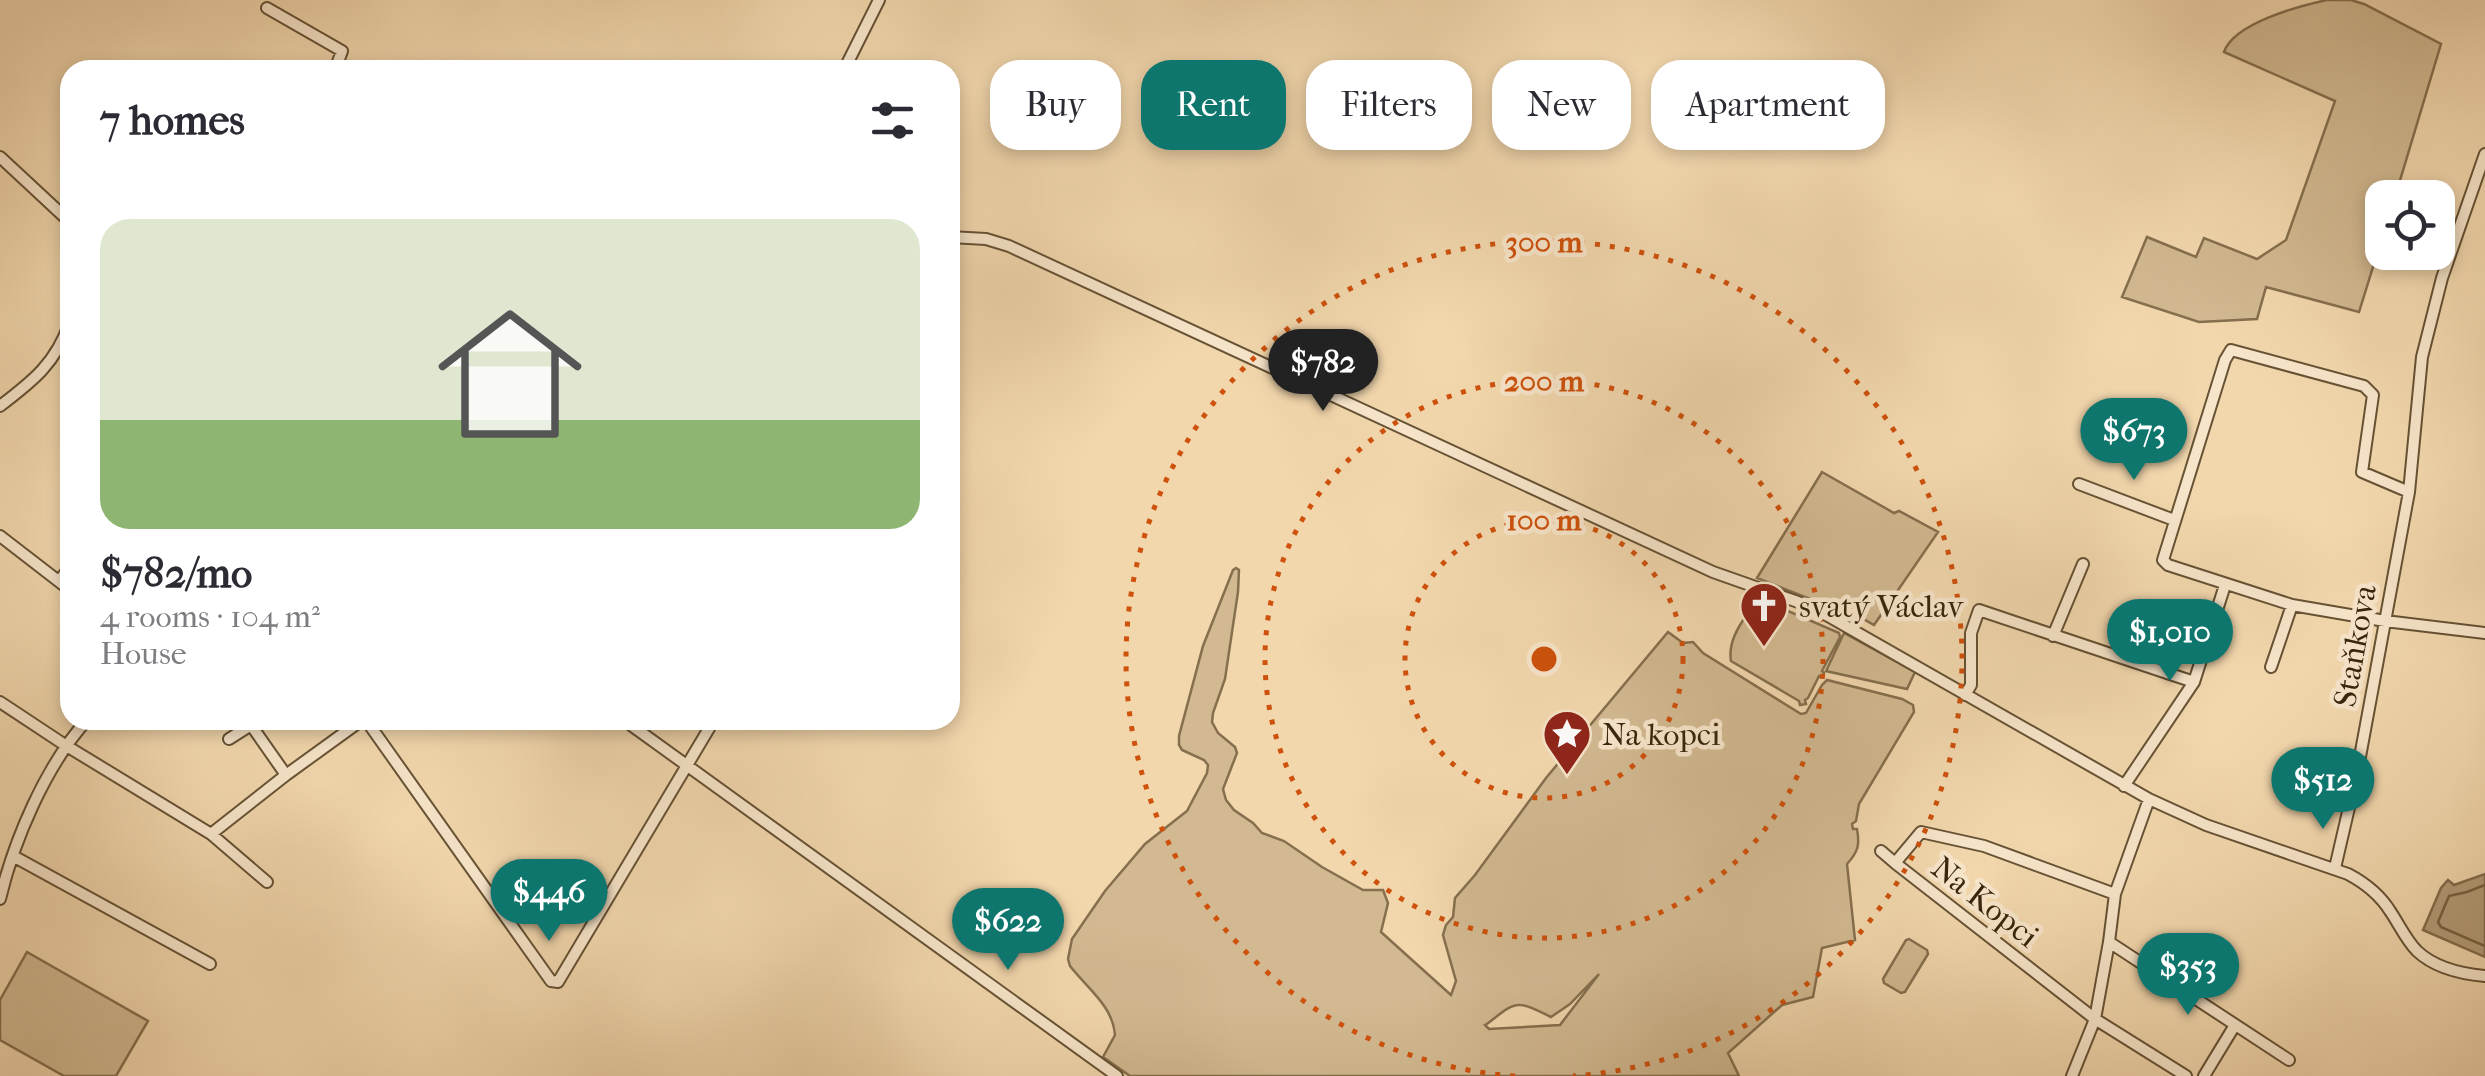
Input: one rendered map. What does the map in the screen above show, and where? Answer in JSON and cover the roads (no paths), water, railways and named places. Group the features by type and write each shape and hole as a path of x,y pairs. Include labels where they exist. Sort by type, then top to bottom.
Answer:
{"street":[{"path":"849,60 879,0"},
{"path":"267,8 342,51 338,60"},
{"name":"Staňkova","path":"2335,868 2358,773 2409,492 2422,357 2442,278 2485,154"},
{"path":"0,157 60,213"},
{"path":"960,238 986,239 1024,253 1713,572 1814,609 2149,799 2358,880 2390,910 2421,955 2454,971 2485,976"},
{"path":"0,406 37,376 60,346"},
{"path":"2409,492 2362,472 2372,395 2364,386 2231,350 2163,560 2168,565 2292,606 2485,633"},
{"path":"2080,484 2174,520"},
{"path":"0,536 59,581"},
{"path":"2053,636 2083,564"},
{"path":"2124,786 2194,682 2225,585"},
{"path":"2271,667 2292,606"},
{"path":"1964,695 1971,684 1971,633 1980,610 2194,682"},
{"path":"0,702 212,834 267,882"},
{"path":"0,900 13,856 51,770 78,730"},
{"path":"229,739 243,730"},
{"path":"255,730 286,774"},
{"path":"212,834 286,774 350,730"},
{"path":"371,730 551,982 558,982 564,975 708,730"},
{"path":"638,730 1117,1076"},
{"path":"2072,1076 2095,1020 2114,894 2149,799"},
{"name":"Na Kopci","path":"2114,894 1984,846 1921,832 1895,863 2095,1020 2186,1076"},
{"path":"1881,851 1895,863"},
{"path":"13,856 210,964"},
{"path":"2109,942 2289,1060"},
{"path":"2204,1076 2235,1026"}],"water":[{"path":"2485,874 2485,957 2423,930 2448,880 2454,885"}],"place":[{"name":"svatý Václav","path":"1764,648"},
{"name":"Na kopci","path":"1567,776"}]}
